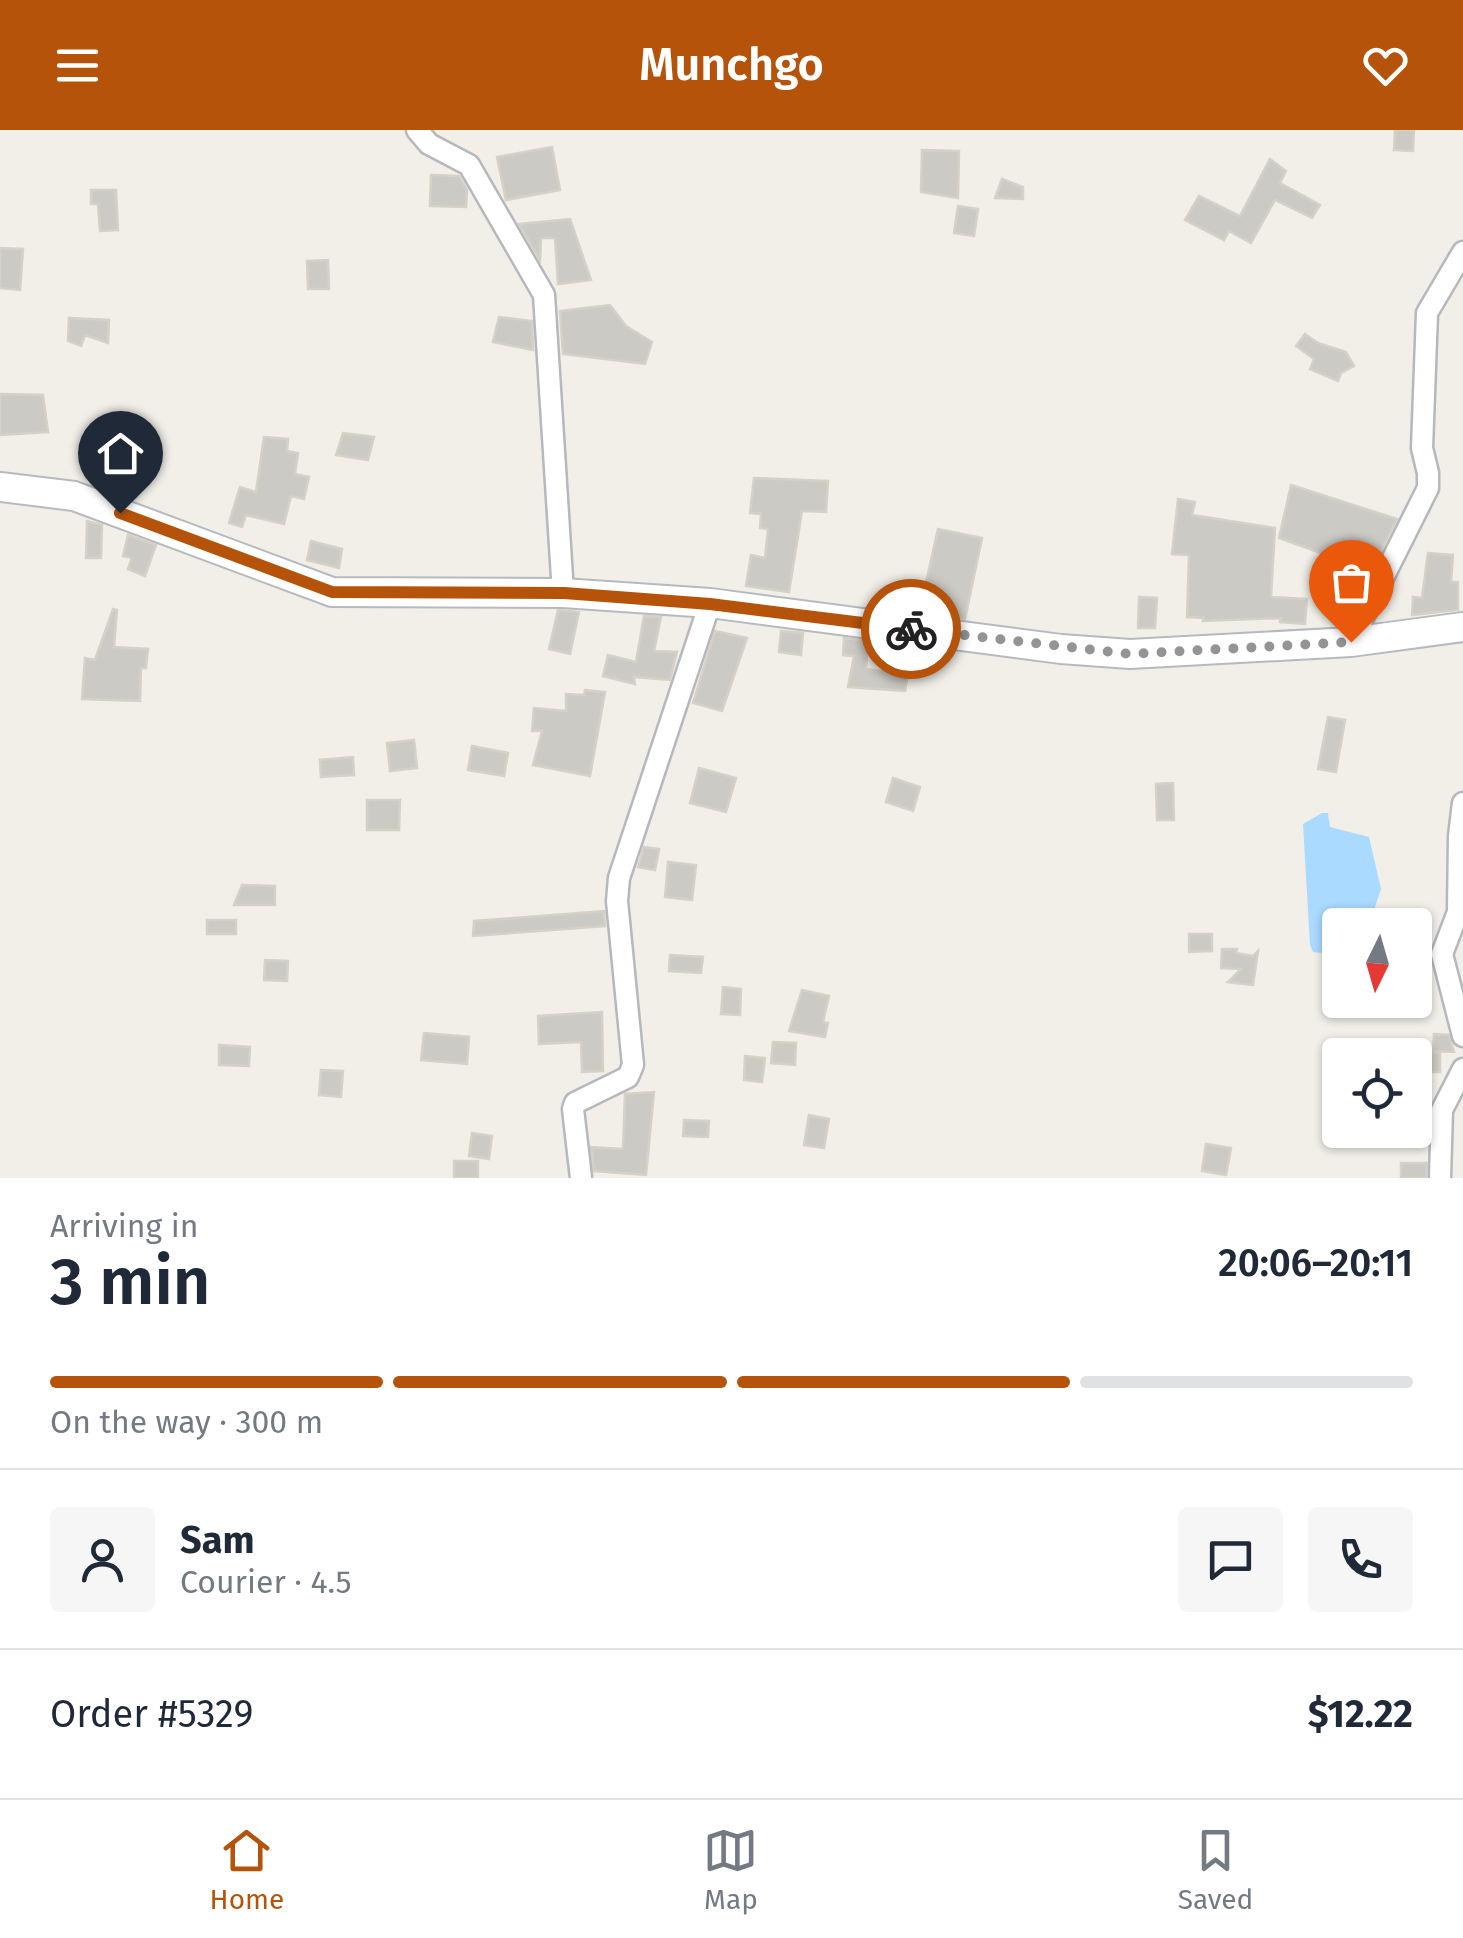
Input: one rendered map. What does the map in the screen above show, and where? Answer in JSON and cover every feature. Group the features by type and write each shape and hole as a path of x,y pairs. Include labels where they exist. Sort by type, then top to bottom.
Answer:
{"street":[{"path":"417,130 429,144 468,165 544,295 564,593"},
{"path":"1351,642 1428,488 1422,448 1427,313 1463,252"},
{"path":"0,487 74,496 332,592 564,593 710,604 1061,649 1130,654 1351,642 1463,627"},
{"path":"581,1178 575,1103 632,1072 619,878 710,604"},
{"path":"1463,803 1458,912 1442,954 1463,1036"},
{"path":"1440,1178 1442,1110 1463,1069"}],"water":[{"path":"1328,813 1330,827 1369,837 1381,889 1375,908 1322,908 1322,953 1313,952 1310,945 1303,824"}],"building":[{"path":"1395,130 1414,130 1413,151 1394,150"},
{"path":"552,147 560,190 506,200 497,157"},
{"path":"922,150 959,151 958,198 921,192"},
{"path":"1270,159 1286,171 1280,183 1320,205 1312,218 1275,200 1251,243 1229,231 1224,240 1185,220 1199,196 1240,216"},
{"path":"431,175 459,176 467,190 466,207 430,206"},
{"path":"1002,179 1023,187 1023,199 995,198"},
{"path":"91,190 116,190 118,230 100,231 98,204 91,204"},
{"path":"958,206 978,209 974,236 954,233"},
{"path":"570,219 591,280 558,284 555,238 541,238 540,260 519,224"},
{"path":"0,248 23,249 20,290 0,288"},
{"path":"328,260 329,289 308,289 307,261"},
{"path":"610,305 626,326 652,342 645,364 563,354 560,311"},
{"path":"499,317 532,321 533,350 493,342"},
{"path":"69,318 109,320 108,343 85,335 81,346 68,341"},
{"path":"1305,334 1318,343 1346,352 1354,366 1341,373 1338,381 1310,369 1314,359 1296,346"},
{"path":"0,394 43,395 48,432 0,435"},
{"path":"343,433 374,437 368,460 336,455"},
{"path":"264,437 288,439 287,451 298,453 295,474 309,477 304,499 291,496 284,524 246,515 242,527 229,523 240,487 256,492"},
{"path":"116,477 138,480 136,497 118,494"},
{"path":"754,478 828,481 826,512 802,511 789,592 746,586 751,555 765,558 768,529 760,528 761,514 750,513"},
{"path":"1291,485 1397,519 1367,578 1333,572 1331,602 1315,601 1321,553 1279,538"},
{"path":"1178,499 1195,502 1192,515 1275,528 1271,597 1307,599 1305,624 1280,622 1281,618 1203,621 1204,618 1187,617 1189,555 1172,554"},
{"path":"87,521 102,525 101,558 86,558"},
{"path":"938,529 982,538 965,619 920,609"},
{"path":"128,535 156,545 145,576 128,569 132,558 123,556"},
{"path":"311,541 342,549 339,568 307,560"},
{"path":"1428,553 1453,555 1451,582 1458,582 1458,610 1412,615 1413,597 1422,598"},
{"path":"1139,597 1157,598 1155,628 1138,628"},
{"path":"113,609 117,610 114,647 148,649 146,668 141,668 140,701 82,699 85,658 95,660"},
{"path":"558,610 579,612 570,654 549,649"},
{"path":"644,616 661,617 654,651 677,652 670,680 634,677 635,684 603,676 608,655 636,662"},
{"path":"715,631 747,638 722,711 693,703"},
{"path":"781,631 803,633 801,655 779,652"},
{"path":"844,638 868,641 866,669 908,675 905,691 848,687 854,656 843,655"},
{"path":"585,690 605,692 590,776 533,765 542,731 532,731 534,708 566,711 566,694 584,695"},
{"path":"1328,717 1345,720 1336,772 1318,769"},
{"path":"414,740 417,768 390,771 387,743"},
{"path":"472,746 508,753 504,776 468,770"},
{"path":"353,757 354,775 321,777 320,760"},
{"path":"699,768 736,778 726,812 690,803"},
{"path":"893,778 920,787 913,811 886,802"},
{"path":"1173,783 1174,820 1157,820 1156,784"},
{"path":"367,800 400,800 399,830 367,830"},
{"path":"644,847 659,849 655,870 638,867"},
{"path":"668,862 696,865 692,900 665,897"},
{"path":"242,885 275,886 275,905 234,905"},
{"path":"604,911 605,926 473,936 474,921"},
{"path":"207,920 236,920 236,934 207,934"},
{"path":"1189,934 1212,934 1212,951 1189,952"},
{"path":"1222,949 1237,949 1236,953 1253,956 1258,951 1253,985 1228,982 1241,969 1221,968"},
{"path":"670,955 703,957 701,973 669,971"},
{"path":"265,960 288,961 287,981 264,980"},
{"path":"723,987 741,989 740,1015 721,1014"},
{"path":"802,990 829,996 823,1022 828,1023 825,1037 789,1031"},
{"path":"602,1012 603,1071 582,1072 581,1042 539,1044 538,1016"},
{"path":"424,1033 469,1037 467,1064 421,1060"},
{"path":"1434,1034 1449,1035 1454,1052 1433,1051"},
{"path":"773,1042 796,1043 795,1065 771,1063"},
{"path":"219,1045 250,1047 249,1066 219,1065"},
{"path":"1432,1053 1440,1053 1440,1072 1432,1072"},
{"path":"745,1056 765,1058 762,1082 744,1080"},
{"path":"321,1070 343,1071 341,1097 319,1095"},
{"path":"654,1092 646,1175 594,1171 591,1147 623,1149 625,1094"},
{"path":"809,1115 829,1119 824,1148 804,1145"},
{"path":"684,1120 709,1121 708,1137 683,1136"},
{"path":"472,1133 492,1136 489,1159 469,1156"},
{"path":"1206,1144 1231,1148 1226,1175 1202,1171"},
{"path":"454,1161 478,1161 478,1178 454,1178"},
{"path":"1401,1163 1427,1163 1426,1178 1401,1178"}],"way so far":[{"path":"911,629 1130,654 1351,642"}],"route":[{"path":"120,513 332,592 564,593 710,604 911,629"}]}
